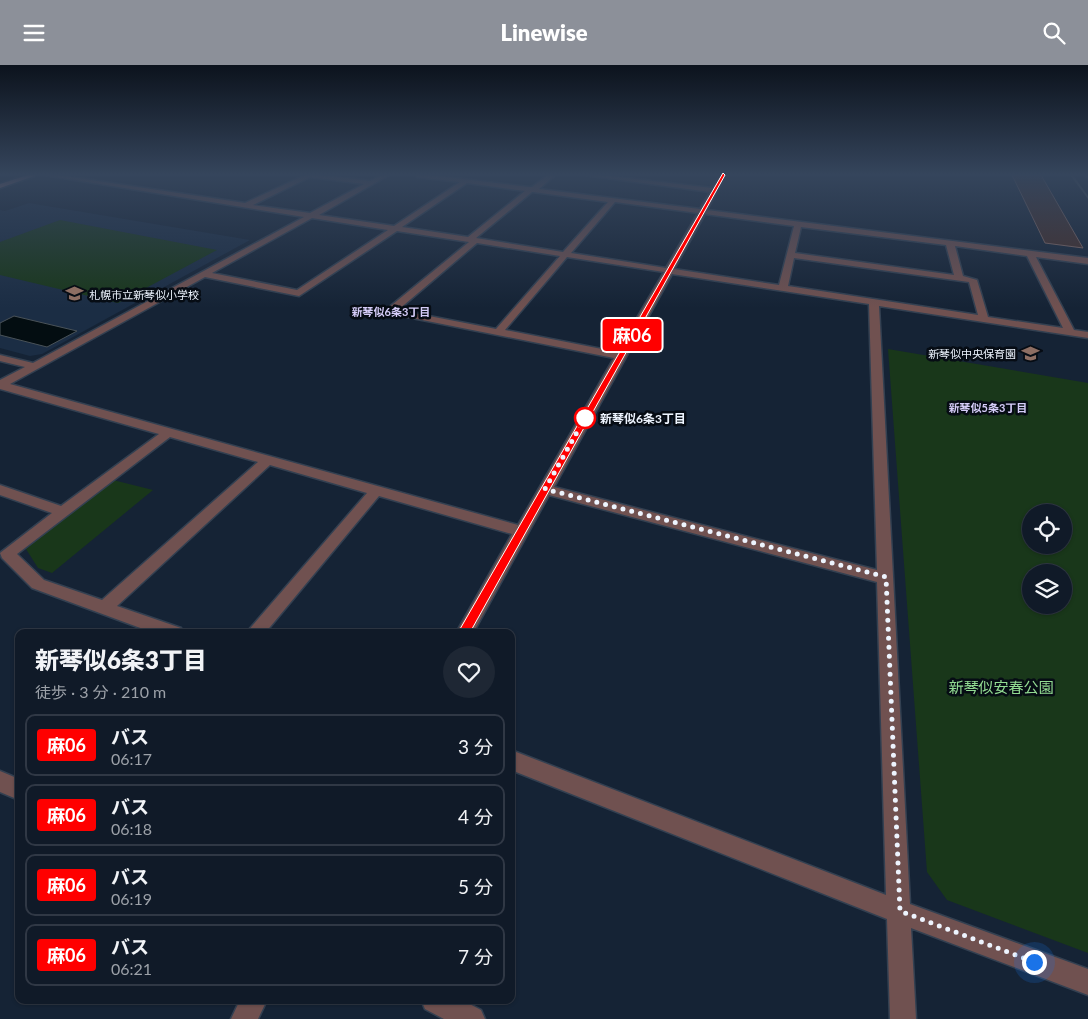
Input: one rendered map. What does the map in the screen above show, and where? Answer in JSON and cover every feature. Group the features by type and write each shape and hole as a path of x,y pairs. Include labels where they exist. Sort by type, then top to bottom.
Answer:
{"street":[{"path":"0,385 302,220"},
{"path":"340,220 1088,335"},
{"path":"202,274 299,293 408,220"},
{"path":"497,220 390,311 620,356"},
{"path":"498,331 596,220"},
{"path":"466,629 697,220"},
{"path":"765,220 1088,261"},
{"path":"783,288 798,224"},
{"path":"950,243 959,279"},
{"path":"1030,254 1070,332"},
{"path":"790,255 973,280 984,319"},
{"path":"874,302 904,1019"},
{"path":"0,357 34,366"},
{"path":"0,385 521,531"},
{"path":"165,629 106,606 38,584 7,553 169,432"},
{"path":"106,606 268,460"},
{"path":"545,489 886,577"},
{"path":"0,490 61,511"},
{"path":"257,629 377,490"},
{"path":"515,761 900,911 1088,982"},
{"path":"0,781 15,788"},
{"path":"244,1019 252,1004"},
{"path":"442,1004 472,1019"}],"shaded area":[{"name":"札幌市立新琴似小学校","path":"0,220 128,220 250,240 42,354 30,356 0,348"},
{"path":"14,316 77,331 47,347 0,335 0,323"}],"green space":[{"path":"60,220 217,250 118,303 0,275 0,242"},
{"name":"新琴似安春公園","path":"888,349 1088,383 1088,953 947,900 927,872"},
{"path":"113,480 153,490 52,573 38,568 26,549"}],"building":[{"path":"1034,220 1067,220 1083,248 1045,243"}],"bus line":[{"name":"麻06","path":"466,629 698,220"}],"place":[{"name":"札幌市立新琴似小学校","path":"75,294"},
{"name":"新琴似中央保育園","path":"1030,353"},
{"name":"新琴似6条3丁目","path":"585,418"}],"district":[{"name":"新琴似6条3丁目","path":"391,311"},
{"name":"新琴似5条3丁目","path":"988,407"}],"route":[{"path":"585,418 545,489 886,577 900,911 1034,962"}]}
